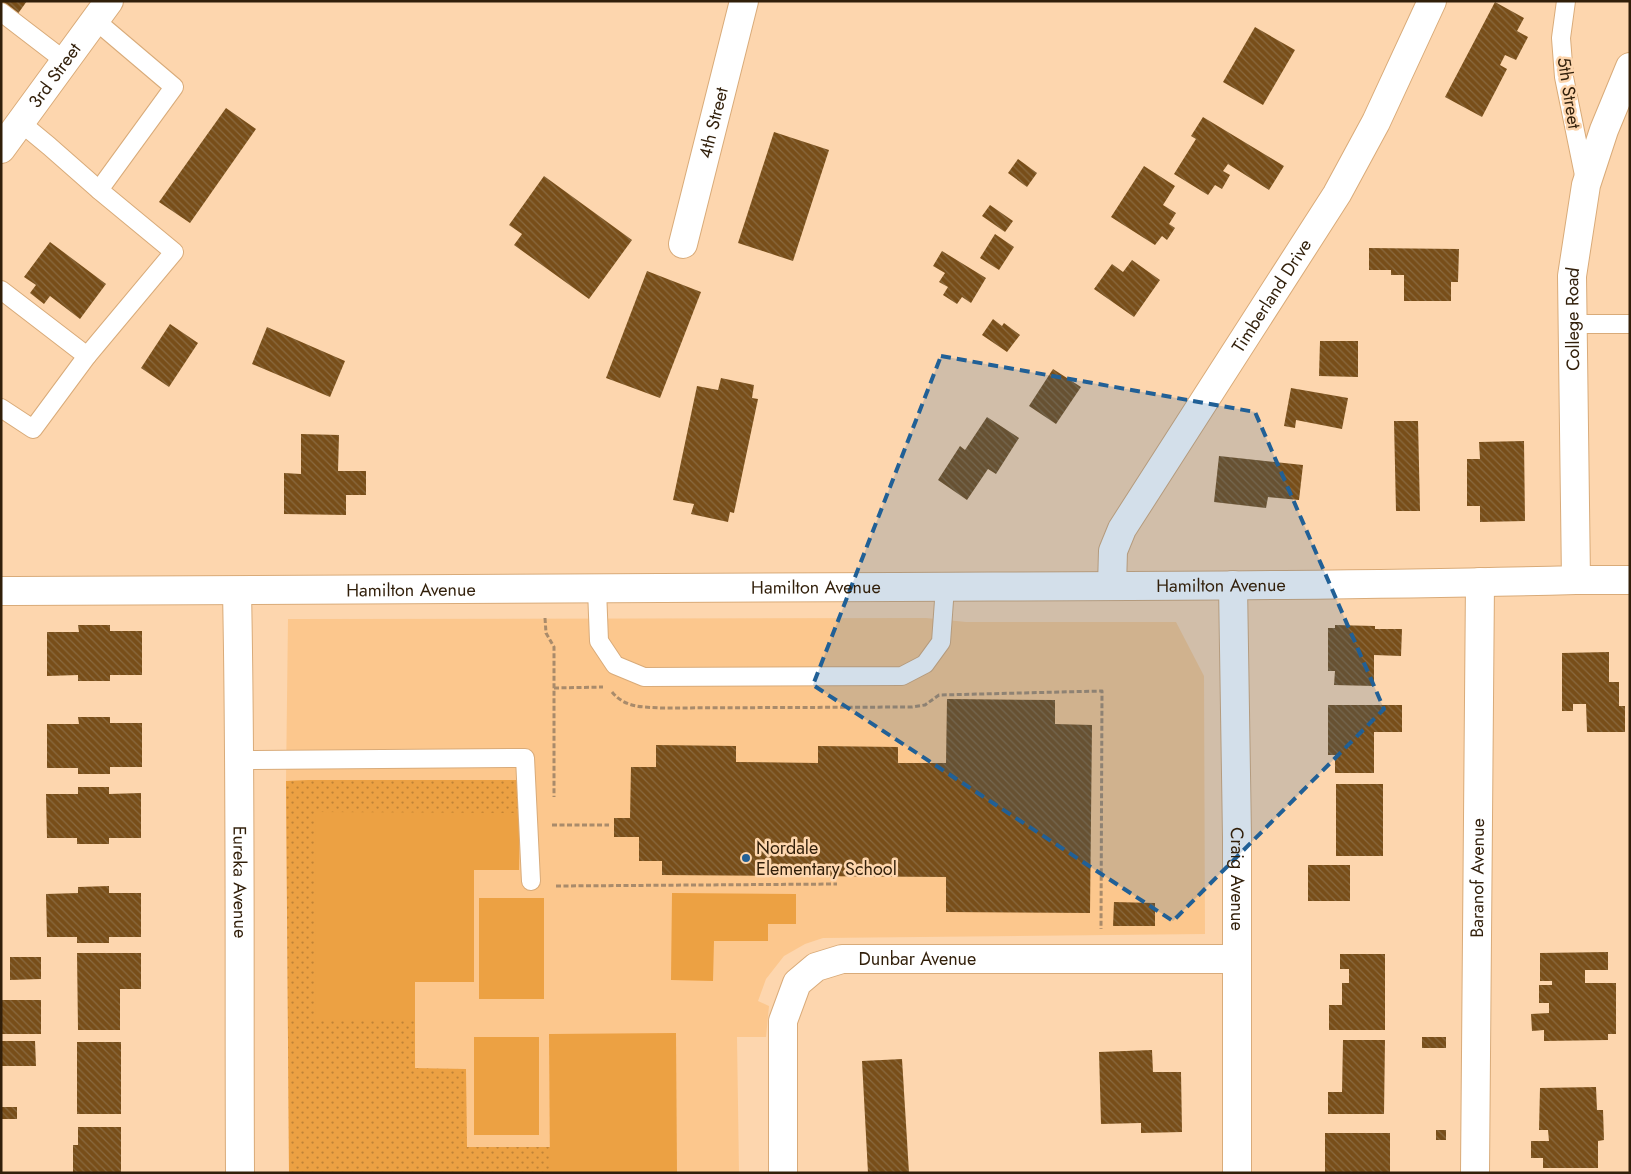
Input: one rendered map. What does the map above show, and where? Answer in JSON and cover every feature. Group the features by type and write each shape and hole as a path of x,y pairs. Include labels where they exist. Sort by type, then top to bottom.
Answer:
{"street":[{"name":"4th Street","path":"683,244 744,1"},
{"name":"Timberland Drive","path":"1112,586 1113,552 1122,529 1337,194 1376,122 1432,1"},
{"name":"3rd Street","path":"8,135 102,11"},
{"name":"College Road","path":"1576,580 1572,276 1586,185 1604,130 1630,67"},
{"name":"Hamilton Avenue","path":"1,591 237,592 1233,585 1630,580"},
{"name":"Baranof Avenue","path":"1475,1173 1480,582"},
{"name":"Craig Avenue","path":"1233,585 1237,1173"},
{"name":"Eureka Avenue","path":"237,592 240,760 240,1173"},
{"name":"Dunbar Avenue","path":"783,1173 783,1021 798,983 816,967 842,959 1237,959"}],"lane":[{"name":"5th Street","path":"1566,1 1561,38 1564,77 1586,185"},
{"path":"99,190 174,86 102,11"},
{"path":"1,12 65,61"},
{"path":"1,408 33,429 87,356 174,252 49,146 8,135"},
{"path":"1,290 87,356"},
{"path":"1572,324 1630,324"},
{"path":"597,589 600,641 615,665 644,677 902,676 925,664 941,642 945,587"},
{"path":"240,760 525,758 531,881"}],"path":[{"path":"544,589 546,633 554,646 554,806"},
{"path":"554,688 608,687 618,699 632,706 662,708 912,707 925,705 939,695 1102,691 1101,959"},
{"path":"554,815 554,825"},
{"path":"528,825 609,825"},
{"path":"531,881 546,886 838,884"}],"highlighted area":[{"path":"941,356 1255,412 1384,709 1173,921 813,685"}],"shaded area":[{"name":"Nordale Elementary School","path":"926,618 966,622 1176,622 1204,676 1205,934 823,938 805,944 784,956 766,979 758,1001 769,1006 766,1037 737,1037 739,1173 289,1173 286,781 288,619"},
{"path":"517,780 520,813 316,1019 415,1019 415,1068 466,1069 467,1147 550,1147 550,1173 289,1173 286,781"},
{"path":"316,812 520,813 519,870 474,870 474,982 415,982 415,1019 315,1019"},
{"path":"672,893 796,894 796,924 768,924 768,941 714,941 713,981 671,980"},
{"path":"479,898 544,898 544,999 479,999"},
{"path":"676,1033 677,1173 550,1173 549,1034"},
{"path":"474,1037 539,1037 539,1135 474,1135"}],"building":[{"path":"1,1 27,1 17,15 1,4"},
{"path":"1495,2 1524,18 1517,31 1528,37 1516,60 1505,55 1500,65 1507,69 1482,117 1445,97"},
{"path":"1255,27 1295,50 1263,105 1223,82"},
{"path":"226,108 256,129 190,223 159,202"},
{"path":"1203,117 1284,166 1269,190 1228,164 1223,171 1230,175 1222,189 1215,185 1208,195 1174,174 1196,139 1191,136"},
{"path":"774,132 829,150 793,261 738,243"},
{"path":"1018,159 1037,173 1027,187 1008,173"},
{"path":"1144,166 1175,186 1163,205 1176,213 1169,224 1175,228 1167,240 1162,236 1155,245 1111,217"},
{"path":"544,176 632,240 589,299 514,245 522,234 509,225"},
{"path":"990,205 1013,221 1005,232 982,216"},
{"path":"995,234 1014,247 999,270 980,258"},
{"path":"50,242 106,284 80,319 50,296 44,304 30,293 36,285 24,277"},
{"path":"1369,248 1459,249 1458,282 1451,282 1451,301 1404,301 1404,275 1391,275 1391,270 1369,270"},
{"path":"942,251 986,278 971,303 962,297 957,304 943,295 948,287 939,282 945,273 933,266"},
{"path":"1132,260 1160,280 1134,317 1094,289 1112,264 1123,272"},
{"path":"647,271 701,292 660,398 606,378"},
{"path":"993,319 1002,326 1004,323 1020,335 1007,352 982,335"},
{"path":"170,324 198,343 169,387 141,368"},
{"path":"267,327 345,361 330,397 252,364"},
{"path":"1320,341 1358,341 1358,377 1319,376"},
{"path":"1053,369 1081,387 1056,424 1029,406"},
{"path":"721,378 754,385 752,398 758,399 734,513 730,512 728,522 691,514 694,504 673,500 697,386 718,390"},
{"path":"1291,388 1348,398 1342,429 1296,420 1295,428 1284,426"},
{"path":"987,417 1019,438 996,474 988,469 967,500 938,480 960,446 965,450"},
{"path":"1394,421 1418,421 1420,511 1396,511"},
{"path":"301,434 339,435 338,471 366,471 366,495 346,495 346,515 284,514 284,473 301,474"},
{"path":"1524,441 1525,521 1480,522 1480,506 1467,506 1467,459 1480,459 1479,442"},
{"path":"1219,456 1303,465 1299,500 1268,497 1266,508 1214,502"},
{"path":"78,625 110,625 110,631 142,631 142,675 110,675 110,681 78,681 78,675 47,676 47,632 79,632"},
{"path":"1335,625 1375,626 1375,629 1402,629 1401,656 1374,655 1374,686 1334,685 1335,671 1328,671 1328,628 1335,628"},
{"path":"1609,652 1609,682 1619,682 1619,706 1625,706 1625,732 1587,732 1586,704 1573,704 1573,711 1562,711 1562,653"},
{"name":"Nordale Elementary School","path":"947,699 1055,700 1055,724 1092,725 1090,913 946,912 946,877 662,875 662,861 639,861 639,837 614,837 614,818 630,818 631,767 656,767 656,745 736,746 736,762 818,763 818,746 898,747 898,763 946,763"},
{"path":"1328,705 1402,705 1402,732 1374,732 1374,773 1335,773 1335,755 1328,755"},
{"path":"78,717 110,717 110,723 142,723 142,767 110,767 110,774 78,774 78,768 47,768 47,724 79,724"},
{"path":"1336,784 1383,784 1383,856 1336,856"},
{"path":"78,787 109,787 109,794 141,793 141,838 109,838 109,844 77,844 77,838 47,838 46,794 78,794"},
{"path":"1308,865 1350,865 1350,901 1308,901"},
{"path":"109,886 109,893 141,893 141,937 109,937 109,943 77,943 77,937 47,937 46,894 78,893 78,887"},
{"path":"1114,902 1155,903 1155,926 1113,926"},
{"path":"1608,952 1608,970 1585,970 1585,983 1616,983 1616,1034 1608,1034 1608,1040 1544,1041 1544,1030 1532,1031 1531,1014 1549,1013 1549,1003 1539,1003 1539,985 1552,985 1552,981 1540,981 1540,953"},
{"path":"77,953 141,953 141,989 120,989 120,1030 78,1030"},
{"path":"1340,954 1385,954 1385,1030 1329,1030 1329,1005 1342,1005 1342,983 1349,983 1349,969 1340,969"},
{"path":"10,957 41,957 41,979 10,980"},
{"path":"1,1000 41,1000 41,1034 1,1034"},
{"path":"1422,1037 1446,1037 1446,1048 1422,1048"},
{"path":"1343,1040 1385,1040 1384,1114 1328,1114 1328,1092 1342,1092"},
{"path":"1,1041 35,1041 36,1066 1,1066"},
{"path":"77,1042 121,1042 121,1114 77,1114"},
{"path":"1152,1050 1153,1072 1181,1072 1182,1132 1141,1133 1141,1123 1101,1124 1099,1052"},
{"path":"902,1059 909,1173 868,1173 862,1061"},
{"path":"1596,1087 1597,1110 1603,1110 1604,1140 1598,1141 1598,1168 1543,1168 1543,1158 1531,1158 1531,1141 1549,1141 1548,1130 1539,1130 1540,1088"},
{"path":"1,1107 17,1107 17,1119 1,1119"},
{"path":"78,1127 121,1127 121,1173 73,1172 73,1145 78,1145"},
{"path":"1436,1130 1446,1130 1446,1140 1436,1140"},
{"path":"1325,1133 1390,1133 1390,1173 1325,1173"}],"place":[{"name":"Nordale Elementary School","path":"746,858"}]}
